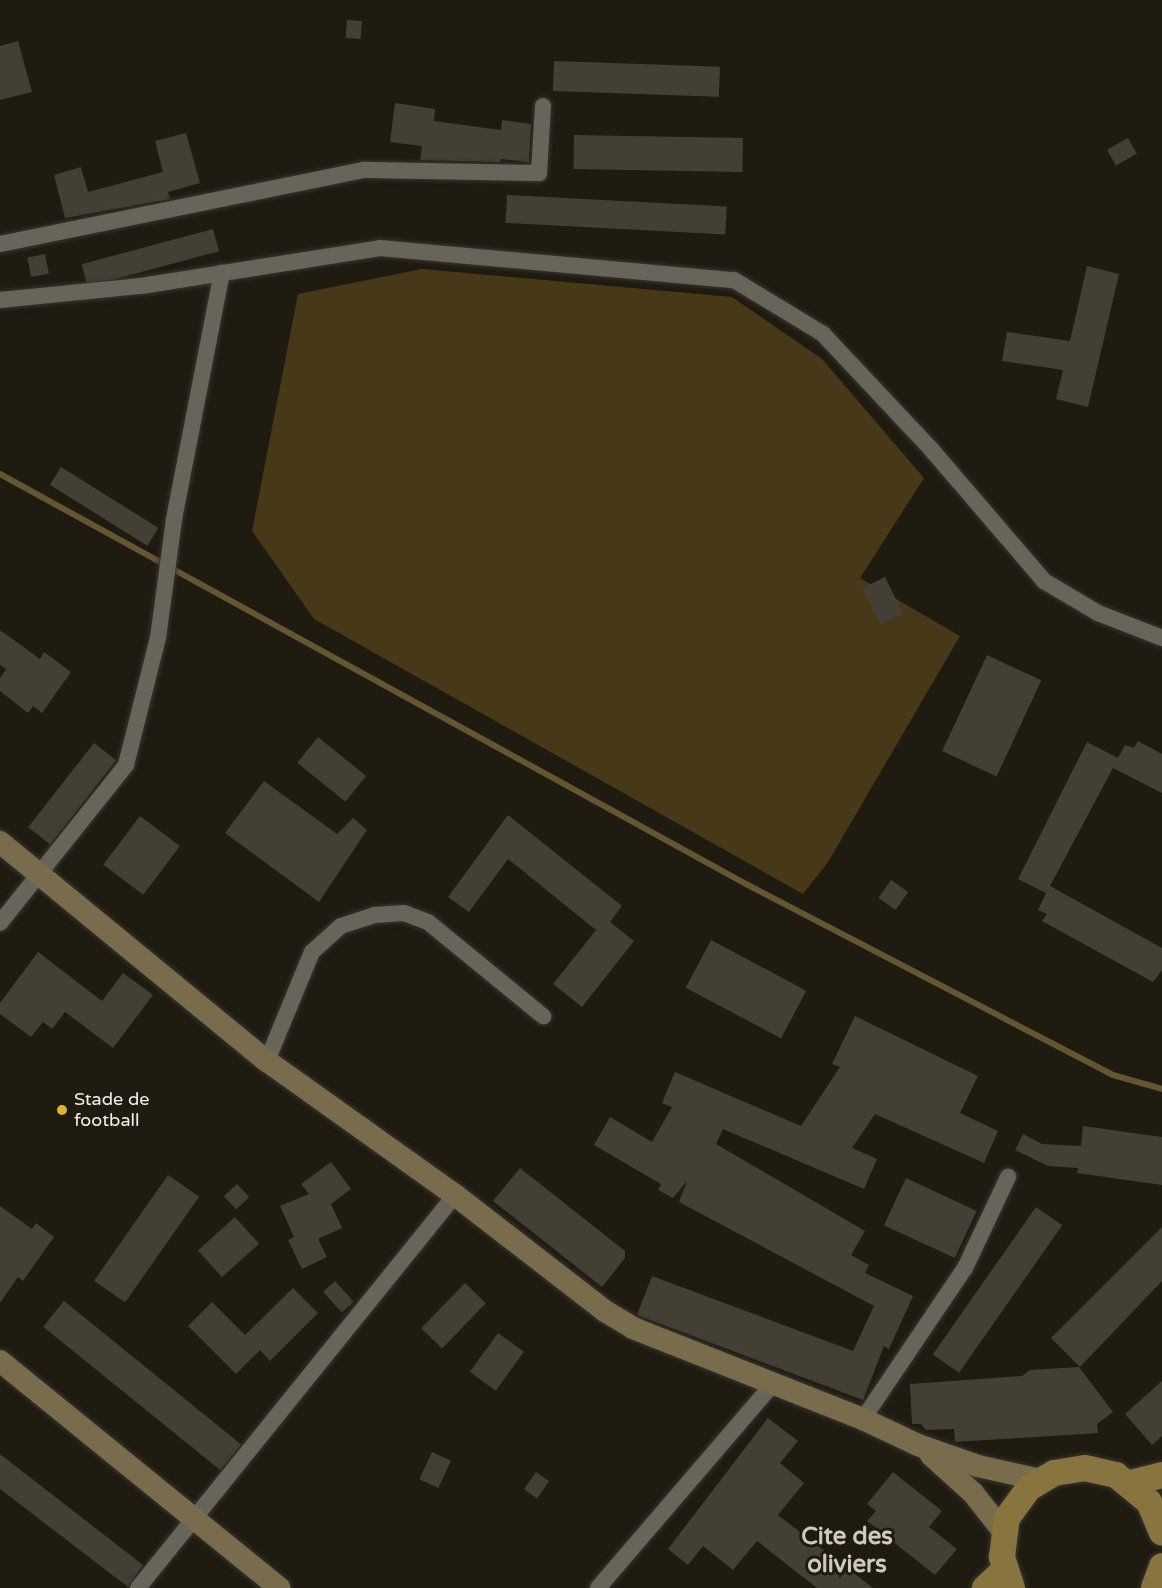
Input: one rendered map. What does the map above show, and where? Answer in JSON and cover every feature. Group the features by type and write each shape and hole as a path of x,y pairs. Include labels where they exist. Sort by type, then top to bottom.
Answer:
{"main road":[{"path":"985,1588 1008,1579 1004,1531 1020,1497 1040,1480 1069,1469 1101,1470 1130,1483 1149,1502 1162,1532"},
{"path":"1130,1483 1162,1475"},
{"path":"1155,1588 1162,1566"}],"street":[{"path":"0,244 364,170 539,173 543,106"},
{"path":"0,300 222,273 380,248 734,280 823,334 931,449 1044,581 1098,613 1162,638"},
{"path":"0,923 126,765 158,638 174,519 222,273"},
{"path":"0,842 267,1061 455,1195 573,1287 633,1328 864,1419 918,1445 978,1466 1040,1480"},
{"path":"267,1061 312,952 341,926 374,915 404,913 428,921 543,1016"},
{"path":"864,1419 965,1268 1008,1177"},
{"path":"138,1588 455,1195"},
{"path":"0,1361 192,1520 279,1588"},
{"path":"598,1588 774,1383"},
{"path":"918,1445 972,1493 1004,1531"}],"shaded area":[{"path":"422,269 732,297 822,359 924,478 860,578 960,636 828,862 803,894 314,619 252,531 298,294"}],"building":[{"path":"347,20 362,21 361,39 346,38"},
{"path":"18,41 32,92 0,100 0,46"},
{"path":"554,61 720,67 719,97 553,91"},
{"path":"395,103 435,109 434,121 501,130 502,120 531,124 529,162 501,159 500,162 420,160 422,146 390,142"},
{"path":"186,133 200,183 168,192 170,199 65,218 54,175 81,167 88,192 163,172 155,141"},
{"path":"574,135 743,138 742,172 573,169"},
{"path":"1128,138 1137,154 1116,165 1107,150"},
{"path":"507,195 727,207 725,234 506,223"},
{"path":"213,229 219,251 88,286 82,264"},
{"path":"45,254 49,274 31,277 27,257"},
{"path":"1087,266 1119,274 1088,407 1056,399 1063,370 1002,361 1007,332 1070,341"},
{"path":"61,467 159,528 147,546 50,485"},
{"path":"885,577 903,614 881,625 863,588"},
{"path":"0,630 40,659 44,652 71,672 42,713 33,706 28,713 0,691 0,678 6,669 0,665"},
{"path":"987,655 1041,680 997,776 942,751"},
{"path":"318,737 366,776 345,802 297,763"},
{"path":"1138,741 1162,754 1162,793 1113,768 1050,886 1162,948 1162,970 1153,982 1042,921 1047,914 1038,910 1046,893 1018,879 1087,742 1118,758 1125,745 1134,748"},
{"path":"94,743 116,760 50,845 28,827"},
{"path":"264,781 337,834 353,818 367,830 319,902 225,833"},
{"path":"508,815 622,906 610,922 634,941 582,1007 553,984 596,930 508,859 469,912 448,897"},
{"path":"140,816 180,846 143,895 103,865"},
{"path":"891,880 908,892 896,910 878,898"},
{"path":"711,940 806,991 781,1038 686,988"},
{"path":"38,952 102,1001 123,973 153,995 113,1048 65,1012 52,1029 43,1022 31,1037 0,1014 0,1003"},
{"path":"855,1016 978,1076 960,1113 998,1131 984,1163 875,1114 852,1148 877,1159 864,1189 723,1129 716,1144 865,1231 851,1255 869,1265 865,1273 913,1296 889,1349 884,1346 863,1400 637,1315 652,1276 853,1351 874,1306 679,1202 687,1181 673,1198 658,1190 661,1184 594,1145 610,1117 652,1142 672,1107 662,1103 675,1072 801,1126 840,1067 832,1064"},
{"path":"1083,1126 1162,1137 1162,1185 1077,1173 1078,1168 1048,1166 1015,1150 1023,1134 1042,1144 1081,1146"},
{"path":"331,1162 351,1189 331,1204 342,1228 318,1239 327,1257 302,1269 288,1240 294,1237 280,1206 309,1194 301,1184"},
{"path":"520,1168 625,1251 625,1258 602,1287 493,1201"},
{"path":"168,1175 199,1197 125,1302 94,1281"},
{"path":"906,1178 977,1211 955,1258 884,1225"},
{"path":"237,1184 249,1197 236,1209 224,1196"},
{"path":"0,1206 32,1229 36,1223 54,1237 23,1281 18,1277 0,1303"},
{"path":"1036,1207 1062,1225 959,1373 933,1354"},
{"path":"235,1217 259,1244 222,1277 198,1250"},
{"path":"1162,1227 1162,1281 1080,1367 1051,1338"},
{"path":"335,1281 354,1302 342,1313 323,1292"},
{"path":"465,1283 486,1303 442,1348 421,1328"},
{"path":"293,1288 318,1313 270,1361 260,1350 236,1374 188,1326 212,1302 245,1335"},
{"path":"64,1301 241,1444 220,1470 43,1327"},
{"path":"498,1333 524,1352 496,1391 470,1372"},
{"path":"1079,1367 1113,1412 1097,1424 1098,1433 955,1442 954,1429 926,1430 921,1424 912,1424 910,1384 1022,1376 1030,1370"},
{"path":"1162,1381 1162,1436 1152,1445 1125,1414"},
{"path":"768,1418 798,1441 780,1463 804,1483 778,1515 873,1588 817,1588 757,1541 733,1570 703,1546 688,1565 668,1549"},
{"path":"432,1452 451,1461 438,1488 419,1479"},
{"path":"0,1454 143,1565 128,1587 0,1489"},
{"path":"536,1472 549,1481 537,1498 524,1489"},
{"path":"893,1472 942,1511 929,1527 957,1549 935,1575 867,1521 876,1511 867,1504"}],"waterway":[{"path":"0,474 748,885 1113,1075 1162,1089"}],"place":[{"name":"Stade de football","path":"62,1110"}],"district":[{"name":"Cite des oliviers","path":"847,1551"}]}
